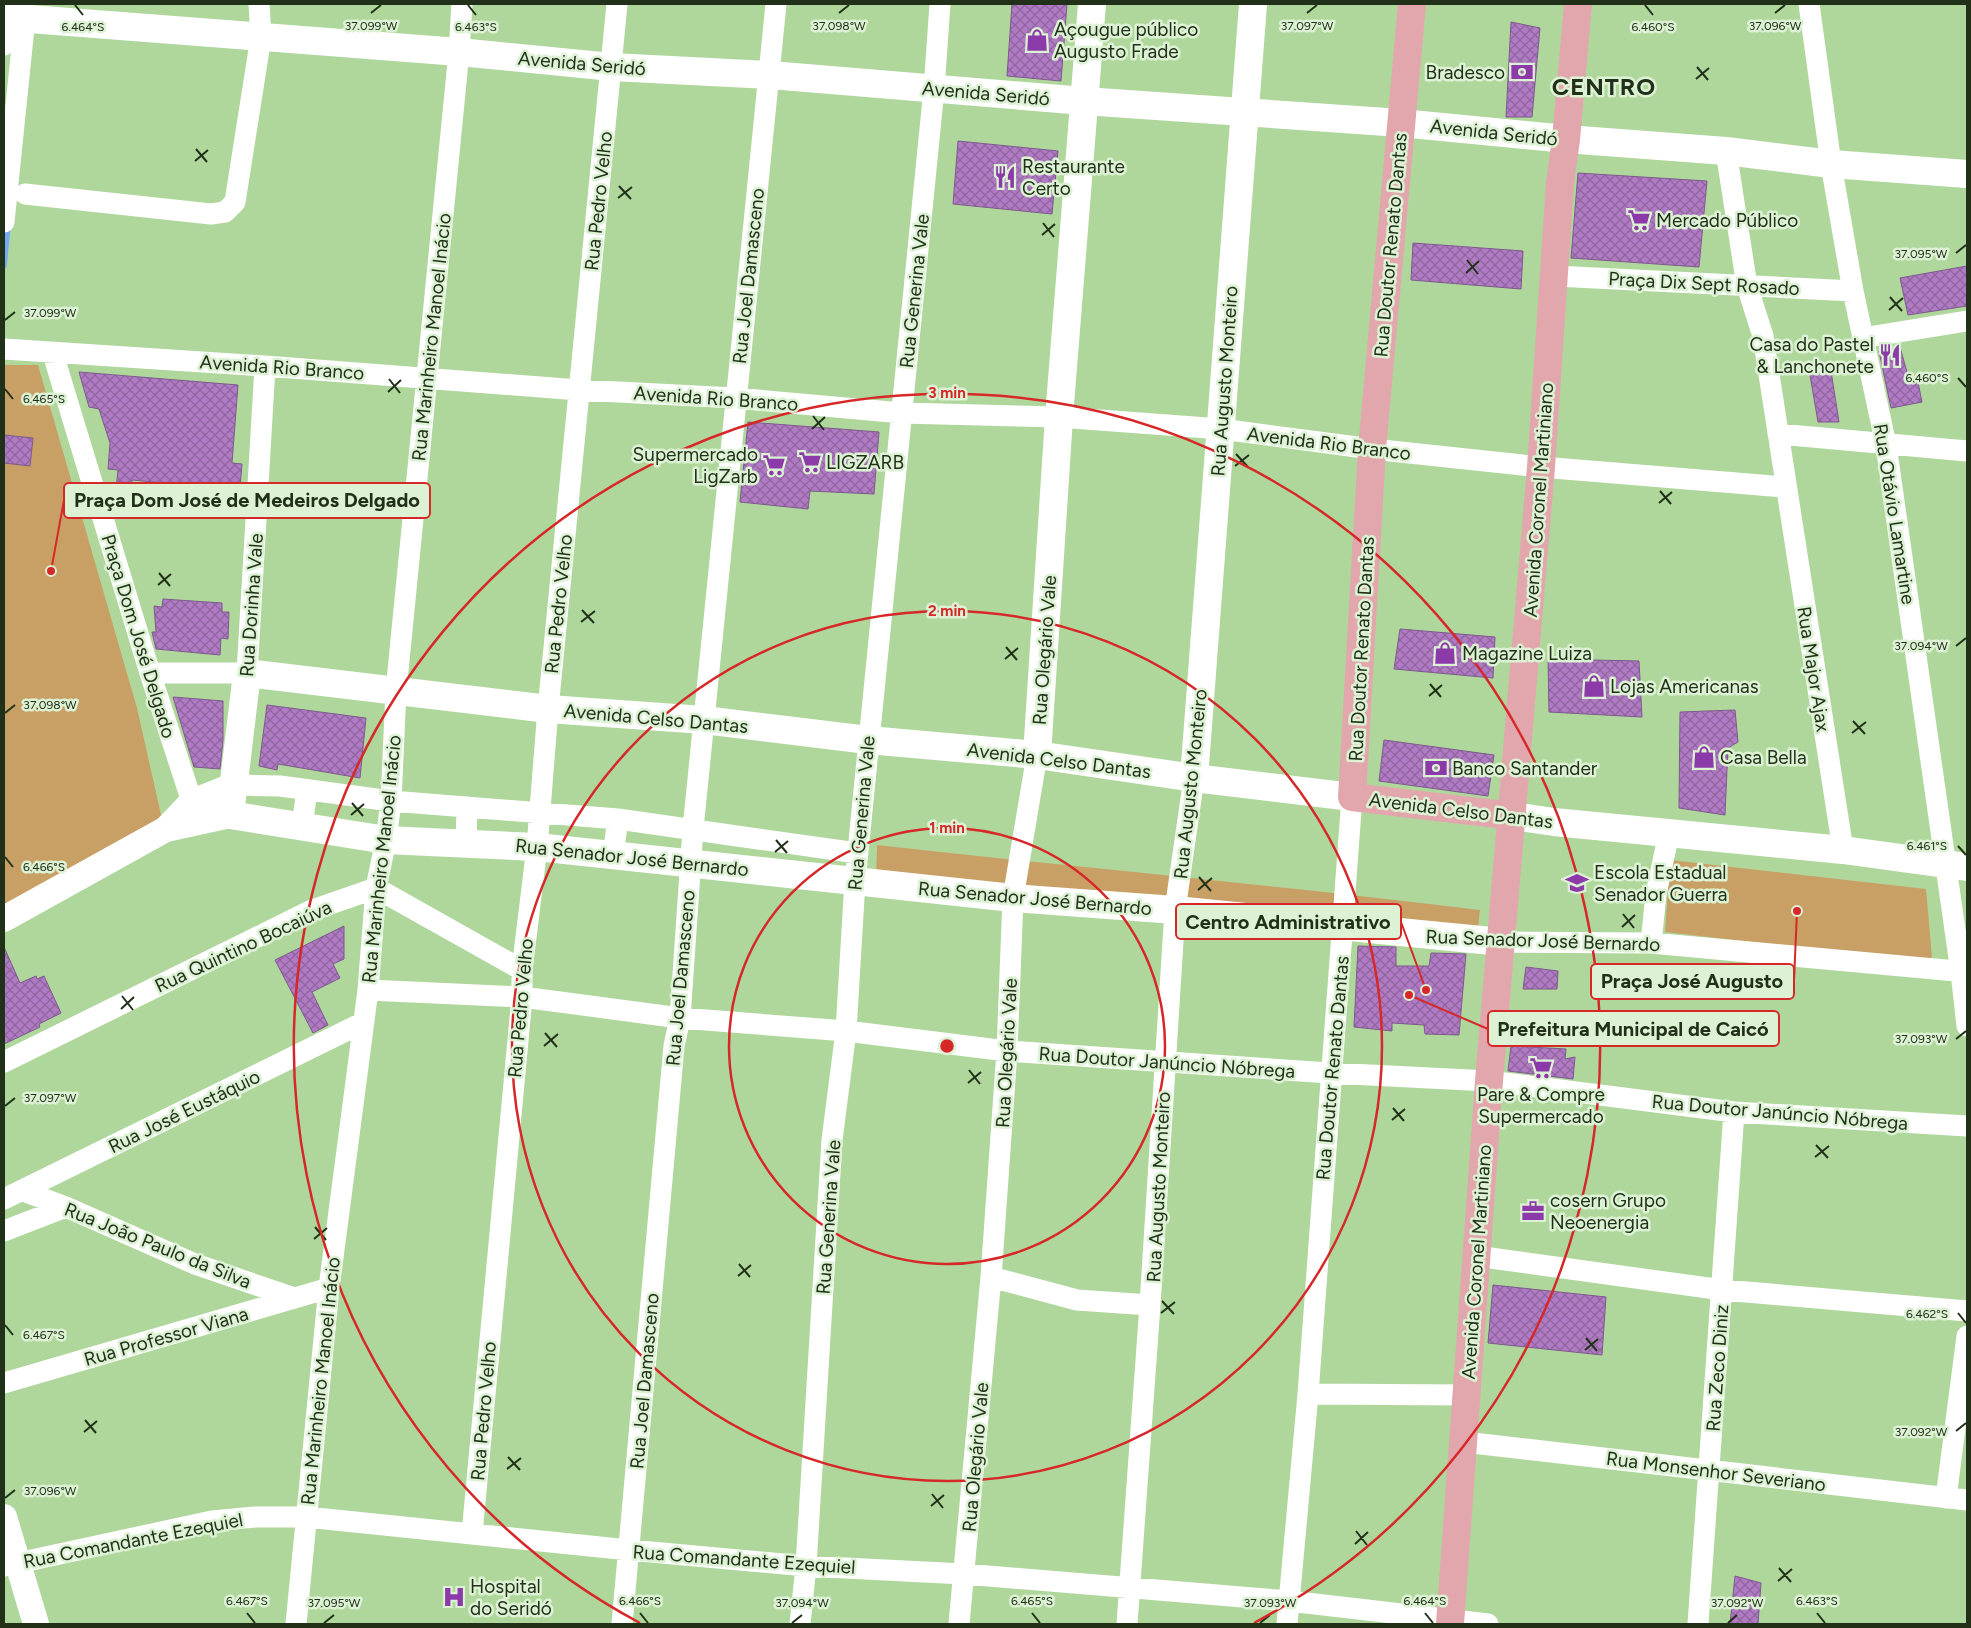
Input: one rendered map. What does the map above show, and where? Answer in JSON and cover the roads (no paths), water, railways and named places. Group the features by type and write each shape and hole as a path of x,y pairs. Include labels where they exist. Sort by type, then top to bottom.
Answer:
{"main road":[{"name":"Rua Olegário Vale","path":"1037,755 1059,417 1092,4"},
{"name":"Rua Augusto Monteiro","path":"1194,778 1253,4"},
{"name":"Rua Doutor Renato Dantas","path":"1352,797 1372,449 1412,4"},
{"name":"Avenida Coronel Martiniano","path":"1451,1622 1456,1518 1464,1442 1489,1081 1513,816 1541,467 1560,183 1566,139 1578,4"},
{"name":"Avenida Seridó","path":"12,18 459,52 612,67 770,75 1084,101 1401,123 1566,139 1726,151 1831,164 1967,174"},
{"name":"Avenida Celso Dantas","path":"247,672 548,709 704,720 868,740 1037,755 1194,778 1554,822 1842,850 1956,866"},
{"name":"Rua Dorinha Vale","path":"230,814 235,785 247,672"},
{"name":"Rua Senador José Bernardo","path":"230,814 386,840 537,846 1013,898 1175,910 1502,942"}],"street":[{"path":"12,189 220,213 229,209 235,202 261,37 259,4"},
{"name":"Rua Marinheiro Manoel Inácio","path":"296,1624 329,1288 368,990 376,888 386,840 391,801 396,691 459,52 462,4"},
{"name":"Rua Pedro Velho","path":"472,1534 522,997 522,970 537,846 548,709 617,4"},
{"name":"Rua Joel Damasceno","path":"622,1624 674,1046 680,1018 693,829 776,4"},
{"name":"Rua Generina Vale","path":"800,1624 806,1566 832,1140 846,1031 854,881 934,89 940,4"},
{"name":"Rua Otávio Lamartine","path":"1809,4 1831,164 1862,338 1886,445 1956,866 1967,1026"},
{"path":"4,45 12,18"},
{"path":"4,222 12,189 9,118 12,18"},
{"name":"Rua Major Ajax","path":"1726,151 1747,286 1763,336 1842,850"},
{"name":"Praça Dix Sept Rosado","path":"1555,276 1853,291"},
{"path":"1862,338 1967,321"},
{"name":"Avenida Rio Branco","path":"4,349 53,354 426,377 579,390 735,398 902,413 1059,417 1221,429 1372,449 1541,467 1785,487"},
{"name":"Praça Dom José Delgado","path":"53,354 150,673 197,812"},
{"name":"Rua Dorinha Vale","path":"247,672 265,366"},
{"path":"1778,434 1967,451"},
{"name":"Avenida Celso Dantas","path":"150,673 247,672"},
{"name":"Rua Olegário Vale","path":"959,1624 991,1277 1007,1051 1013,898 1037,755"},
{"name":"Rua Augusto Monteiro","path":"1127,1624 1150,1305 1175,910 1194,778"},
{"name":"Rua Senador José Bernardo","path":"4,920 197,812 235,785 280,786 391,801 618,819 693,829 773,843 857,853"},
{"path":"302,826 307,790"},
{"name":"Rua Doutor Renato Dantas","path":"1288,1624 1308,1394 1330,1073 1352,797"},
{"path":"466,844 467,808"},
{"name":"Rua Senador José Bernardo","path":"197,812 230,814"},
{"path":"612,854 618,819"},
{"path":"1651,943 1656,894 1669,833"},
{"path":"770,871 773,843"},
{"path":"376,888 522,970"},
{"name":"Rua Quintino Bocaiúva","path":"4,1062 310,911 376,888"},
{"name":"Rua Senador José Bernardo","path":"1502,942 1651,943 1964,972"},
{"name":"Rua Doutor Janúncio Nóbrega","path":"368,990 522,997 680,1018 846,1031 1007,1051 1165,1060 1330,1073 1489,1081 1734,1112 1967,1126"},
{"name":"Rua José Eustáquio","path":"13,1195 364,1022"},
{"name":"Rua Zeco Diniz","path":"1698,1624 1723,1290 1734,1112"},
{"name":"Rua João Paulo da Silva","path":"13,1195 66,1207 195,1264 294,1298"},
{"path":"4,1231 66,1207"},
{"path":"1476,1256 1723,1290 1967,1311"},
{"path":"991,1277 1077,1300 1150,1305"},
{"name":"Rua Professor Viana","path":"4,1383 329,1288"},
{"path":"1946,1498 1967,1336"},
{"path":"1308,1394 1467,1395"},
{"name":"Rua Monsenhor Severiano","path":"1464,1442 1967,1500"},
{"path":"4,1517 10,1564 36,1624"},
{"name":"Rua Comandante Ezequiel","path":"10,1564 212,1521 255,1517 306,1517 806,1566 964,1574 1289,1602 1451,1622 1488,1624"}],"waterway":[{"path":"4,266 8,226"}],"place":[{"name":"Açougue público Augusto Frade","path":"1037,40"},
{"name":"Bradesco","path":"1522,72"},
{"name":"Restaurante Certo","path":"1005,177"},
{"name":"Mercado Público","path":"1639,220"},
{"name":"Casa do Pastel & Lanchonete","path":"1890,355"},
{"name":"LIGZARB","path":"810,462"},
{"name":"Supermercado LigZarb","path":"774,465"},
{"name":"Praça Dom José de Medeiros Delgado","path":"51,571"},
{"name":"Magazine Luiza","path":"1445,653"},
{"name":"Lojas Americanas","path":"1594,686"},
{"name":"Casa Bella","path":"1704,757"},
{"name":"Banco Santander","path":"1436,768"},
{"name":"Escola Estadual Senador Guerra","path":"1577,883"},
{"name":"Praça José Augusto","path":"1797,911"},
{"name":"Centro Administrativo","path":"1426,990"},
{"name":"Prefeitura Municipal de Caicó","path":"1409,995"},
{"name":"Pare & Compre Supermercado","path":"1541,1068"},
{"name":"cosern Grupo Neoenergia","path":"1533,1211"},
{"name":"Hospital do Seridó","path":"454,1597"}],"district":[{"name":"CENTRO","path":"1604,87"}]}
